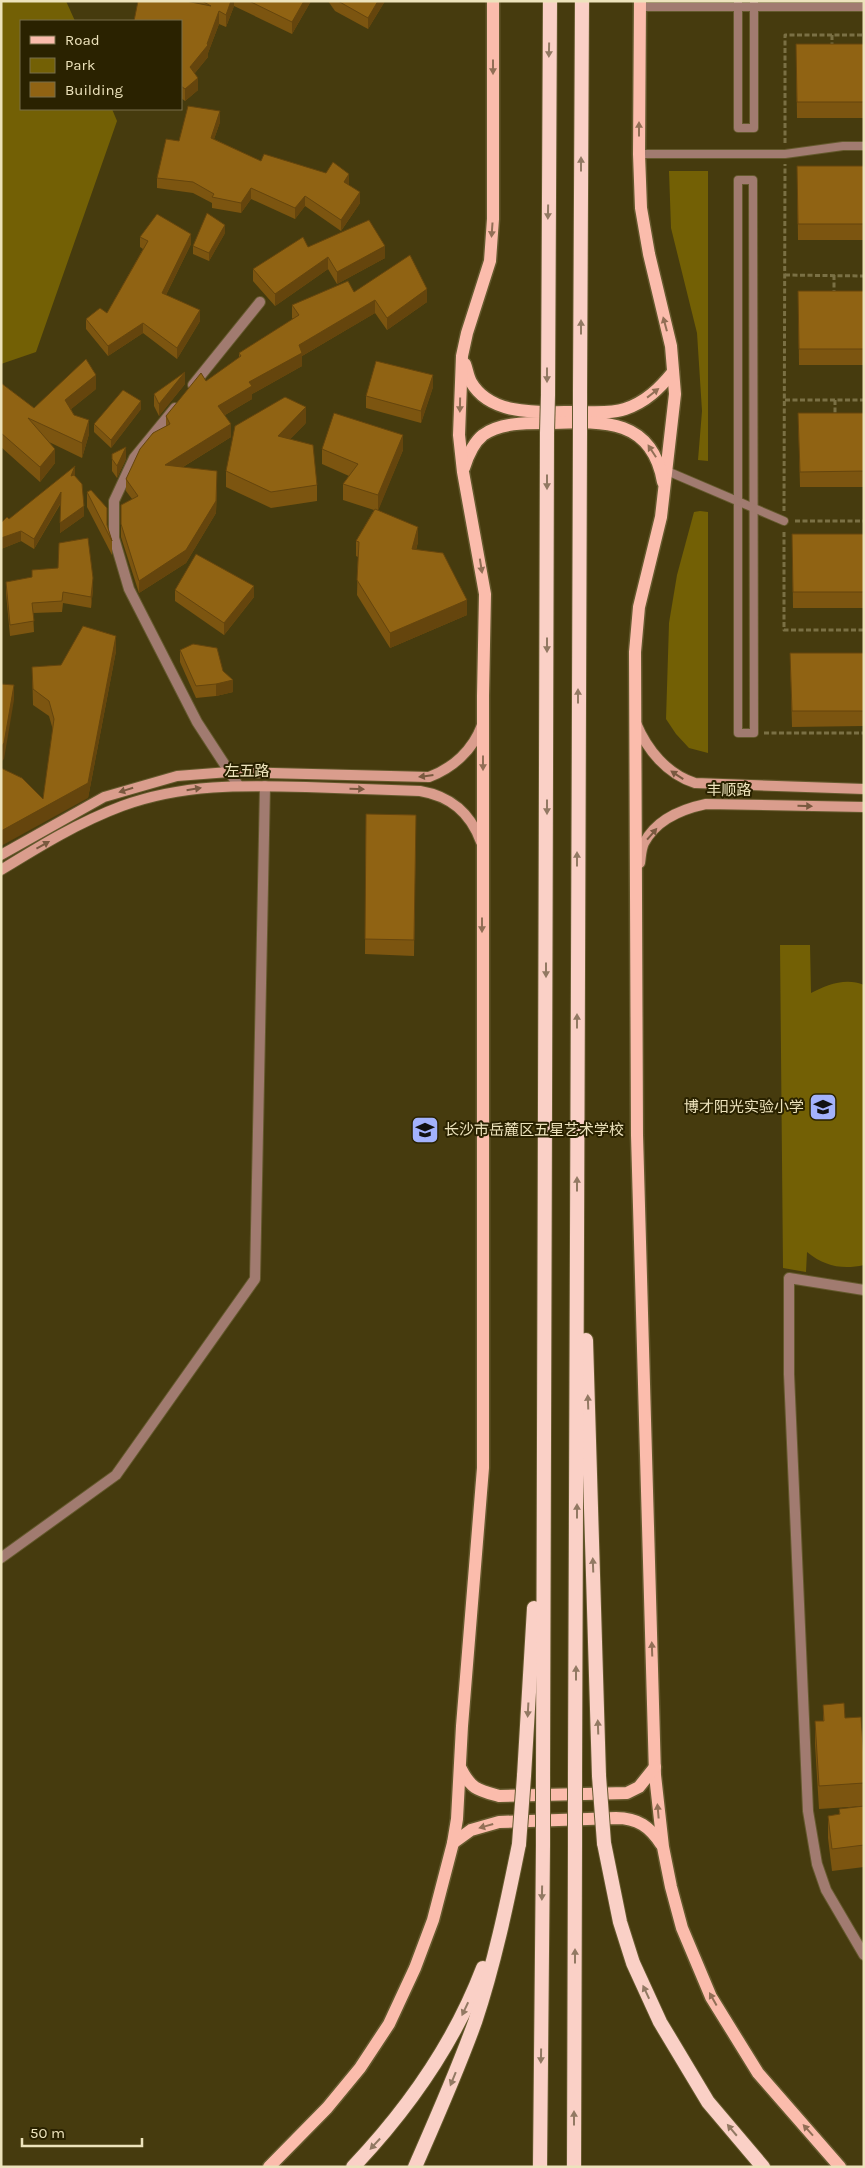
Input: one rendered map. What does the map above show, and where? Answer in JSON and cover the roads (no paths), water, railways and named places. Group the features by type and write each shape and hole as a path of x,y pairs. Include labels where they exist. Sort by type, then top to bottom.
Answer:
{"highway":[{"path":"540,2167 543,1845 542,1470 550,1"},
{"path":"574,2167 582,1"},
{"path":"577,1232 585,1318 600,1776 604,1843 620,1922 633,1963 660,2022 708,2102 763,2167"},
{"path":"415,2167 454,2078 475,2021 491,1970 519,1844 542,1470"},
{"path":"353,2167 398,2116 435,2064 463,2013 503,1916"}],"main road":[{"path":"269,2167 327,2108 360,2068 389,2024 415,1968 432,1920 452,1843 459,1791 483,1468 483,721 485,594 463,472 459,435 462,356 467,333 490,261 493,219 493,1"},
{"path":"640,4 639,154 641,208 649,254 671,346 674,417 661,517 639,607 635,652 637,1135 655,1767 662,1846 670,1887 682,1928 711,1997 758,2073 840,2167"},
{"path":"462,356 471,383 487,398 508,409 526,412 601,412 624,410 657,390 673,372"},
{"path":"463,472 467,456 474,445 484,435 497,429 529,423 602,422 620,426 636,434 651,447 658,462 664,497"},
{"path":"635,720 647,743 668,769 681,779 695,783 864,789"},
{"name":"左五路","path":"1,855 104,797 177,776 229,772 429,777 440,773 466,752 479,733 483,721"},
{"name":"左五路","path":"1,870 83,823 123,806 171,792 238,785 420,791 437,794 453,803 468,817 477,831 483,847"},
{"name":"丰顺路","path":"637,879 643,845 653,831 686,808 706,804 864,808"},
{"path":"460,1766 468,1783 478,1790 499,1796 628,1793 639,1787 655,1767"},
{"path":"452,1843 471,1830 499,1822 629,1818 652,1831 662,1846"}],"street":[{"path":"238,785 197,722 129,589 114,538 114,501 134,458 260,302"},
{"path":"1,1558 116,1475 254,1278 265,786"},
{"path":"864,1290 789,1278 789,1374 808,1811 817,1864 826,1890 864,1955"}],"lane":[{"path":"640,4 754,4 864,7"},
{"path":"738,4 738,128 754,128 754,4"},
{"path":"639,154 785,154 843,146 864,146"},
{"path":"738,180 753,180 753,507 754,733 738,733 738,180"},
{"path":"667,472 784,520"}],"place":[{"name":"博才阳光实验小学","path":"823,1107"},
{"name":"长沙市岳麓区五星艺术学校","path":"425,1130"}]}
